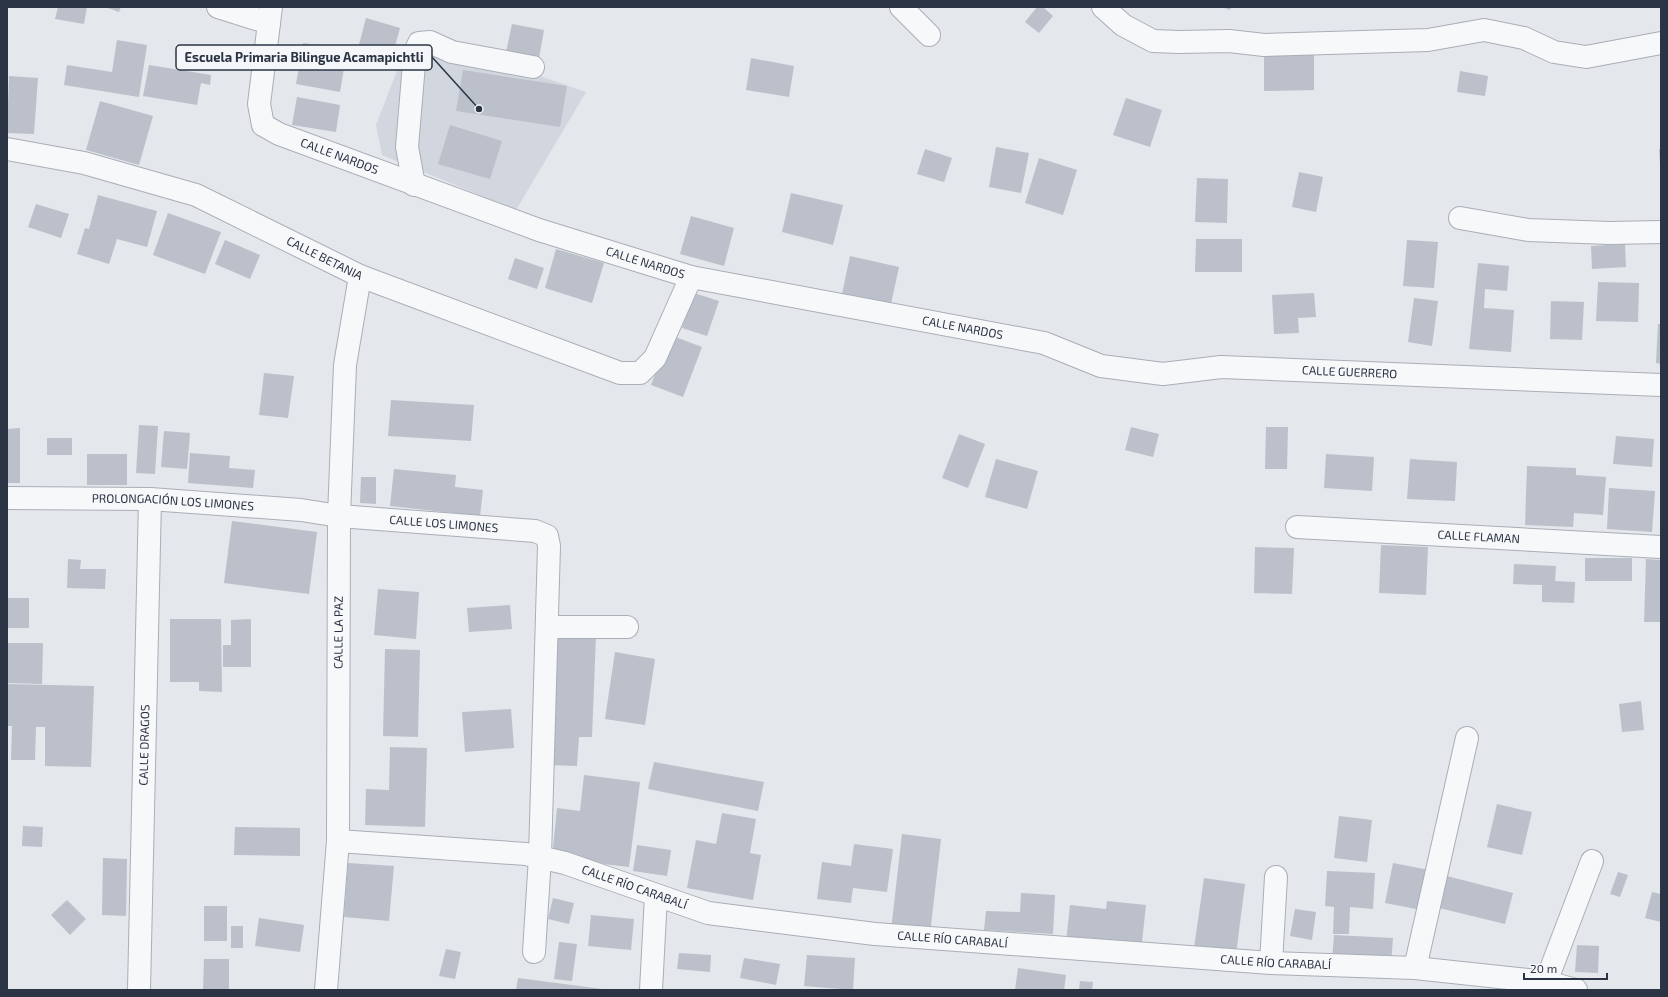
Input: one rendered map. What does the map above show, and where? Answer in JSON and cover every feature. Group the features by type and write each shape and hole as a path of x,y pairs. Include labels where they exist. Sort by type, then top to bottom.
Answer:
{"street":[{"path":"218,7 270,15"},
{"path":"901,7 929,35"},
{"path":"1109,13 1123,25 1152,41 1229,41 1264,45 1428,40 1484,30 1524,38 1554,52 1586,57 1661,43"},
{"name":"CALLE NARDOS","path":"270,15 259,104 263,125 278,134 539,230 691,277 1044,343"},
{"path":"414,185 406,147 415,52 419,43 430,42 452,52 534,67"},
{"name":"CALLE BETANIA","path":"7,149 84,163 196,195 360,276 620,373 640,373 655,358 691,277"},
{"path":"1460,218 1528,230 1610,234 1661,232"},
{"name":"CALLE LA PAZ","path":"326,990 338,841 339,516 345,365 360,276"},
{"name":"CALLE GUERRERO","path":"1044,343 1101,366 1163,374 1221,367 1661,385"},
{"name":"PROLONGACIÓN LOS LIMONES","path":"7,498 150,499 301,510 339,516"},
{"name":"CALLE DRAGOS","path":"139,990 150,499"},
{"name":"CALLE LOS LIMONES","path":"339,516 535,531 547,536 549,546 547,627"},
{"name":"CALLE FLAMAN","path":"1297,528 1661,547"},
{"path":"534,952 540,857 547,627 627,627"},
{"path":"1415,968 1467,738"},
{"name":"CALLE RÍO CARABALÍ","path":"338,841 526,854 565,863 708,913 875,934 1271,963 1415,968 1546,982 1576,990"},
{"path":"1546,982 1592,861"},
{"path":"1271,963 1276,877"},
{"path":"651,990 656,896"}],"shaded area":[{"path":"412,32 586,92 516,210 382,155 376,125"}],"building":[{"path":"58,7 87,7 84,24 55,19"},
{"path":"105,7 121,7 119,12"},
{"path":"1037,7 1043,7 1053,16 1039,33 1025,22"},
{"path":"1222,7 1231,7 1230,10"},
{"path":"366,18 400,28 389,68 355,60"},
{"path":"512,24 544,30 538,64 505,57"},
{"path":"117,40 147,45 139,97 64,85 67,65 112,72"},
{"path":"303,43 347,50 340,92 296,84"},
{"path":"1264,48 1314,48 1314,90 1264,91"},
{"path":"751,58 794,66 789,97 746,90"},
{"path":"149,65 211,75 210,85 201,83 197,105 143,96"},
{"path":"463,70 567,86 560,127 456,111"},
{"path":"1460,71 1488,76 1485,96 1457,92"},
{"path":"9,76 38,78 34,134 7,133"},
{"path":"297,97 340,105 336,132 292,125"},
{"path":"1126,98 1162,110 1150,147 1113,135"},
{"path":"100,101 153,116 139,165 86,150"},
{"path":"450,125 502,141 490,179 438,164"},
{"path":"996,147 1029,153 1021,193 989,187"},
{"path":"925,149 952,158 944,182 917,174"},
{"path":"1659,149 1661,149 1661,164 1660,164"},
{"path":"1039,158 1077,170 1063,215 1025,203"},
{"path":"1299,172 1323,177 1316,212 1292,207"},
{"path":"1197,178 1228,179 1227,223 1195,222"},
{"path":"791,193 843,205 833,245 782,232"},
{"path":"98,195 157,211 147,247 117,239 109,264 77,254 85,228 89,229"},
{"path":"36,204 69,214 61,238 28,227"},
{"path":"168,213 221,232 205,274 153,255"},
{"path":"691,216 734,228 724,266 680,254"},
{"path":"1196,239 1242,239 1242,272 1195,272"},
{"path":"225,240 260,255 250,279 215,264"},
{"path":"1407,240 1438,242 1434,288 1403,286"},
{"path":"1625,244 1626,267 1592,269 1591,246"},
{"path":"556,249 604,263 592,303 545,288"},
{"path":"850,256 899,267 891,304 842,294"},
{"path":"515,258 544,268 537,289 508,279"},
{"path":"1478,263 1509,266 1507,291 1485,289 1484,308 1514,310 1511,352 1469,349"},
{"path":"1598,282 1639,283 1638,322 1596,321"},
{"path":"694,293 719,301 707,336 682,328"},
{"path":"1314,293 1316,317 1298,318 1299,333 1274,334 1272,295"},
{"path":"1414,298 1438,301 1432,346 1408,342"},
{"path":"1551,301 1584,302 1582,340 1550,339"},
{"path":"1658,324 1661,324 1661,364 1656,363"},
{"path":"670,335 702,347 683,397 651,385"},
{"path":"264,373 294,376 288,418 259,415"},
{"path":"391,400 474,405 471,441 388,436"},
{"path":"139,425 158,426 155,474 136,473"},
{"path":"1131,427 1159,434 1153,457 1125,450"},
{"path":"1266,427 1288,427 1287,469 1265,469"},
{"path":"20,428 20,483 7,483 7,429"},
{"path":"164,431 190,433 187,469 161,467"},
{"path":"959,434 985,444 968,488 942,478"},
{"path":"1616,436 1654,439 1652,467 1613,464"},
{"path":"47,438 72,438 72,455 47,455"},
{"path":"190,453 230,456 229,468 255,470 253,488 188,483"},
{"path":"87,454 127,454 127,485 87,485"},
{"path":"1326,454 1374,457 1372,491 1324,488"},
{"path":"996,459 1038,471 1027,509 985,497"},
{"path":"1410,459 1457,462 1455,501 1407,499"},
{"path":"1527,466 1576,468 1576,475 1606,477 1603,515 1574,513 1573,527 1525,525"},
{"path":"394,469 456,475 455,487 483,490 480,516 390,506"},
{"path":"361,477 376,477 376,504 360,503"},
{"path":"1609,488 1655,491 1652,532 1607,529"},
{"path":"232,521 317,532 309,594 224,583"},
{"path":"1381,545 1428,547 1426,595 1379,593"},
{"path":"1255,547 1294,548 1292,594 1254,593"},
{"path":"1585,558 1632,558 1632,581 1585,581"},
{"path":"68,559 81,560 80,569 106,569 105,589 67,588"},
{"path":"1646,559 1661,560 1661,622 1644,622"},
{"path":"1514,564 1556,566 1555,581 1575,582 1574,603 1542,602 1542,585 1513,584"},
{"path":"378,589 419,592 416,639 374,635"},
{"path":"7,598 29,598 29,628 7,628"},
{"path":"510,605 512,629 469,632 467,608"},
{"path":"170,619 221,619 222,692 199,691 199,682 170,682"},
{"path":"251,619 251,667 223,667 223,645 231,645 231,620"},
{"path":"554,633 596,636 592,737 579,737 577,766 548,765"},
{"path":"7,643 43,643 42,684 7,683"},
{"path":"385,649 420,650 418,737 383,736"},
{"path":"615,652 655,659 645,725 605,719"},
{"path":"7,684 94,686 91,767 45,766 45,727 36,727 35,760 11,760 12,726 7,726"},
{"path":"1641,701 1644,730 1622,732 1619,704"},
{"path":"511,709 514,748 465,752 462,712"},
{"path":"390,747 427,748 425,827 365,825 366,789 389,790"},
{"path":"654,762 764,782 758,811 648,789"},
{"path":"584,775 640,782 629,867 552,858 557,808 580,811"},
{"path":"1497,804 1532,812 1522,855 1487,847"},
{"path":"722,813 756,819 750,853 761,855 753,900 687,888 696,840 716,844"},
{"path":"1339,816 1372,820 1367,862 1334,858"},
{"path":"23,826 43,827 42,847 22,846"},
{"path":"235,827 300,828 300,856 234,855"},
{"path":"902,834 941,839 930,934 891,930"},
{"path":"854,844 893,849 887,892 853,888 851,903 817,899 822,862 851,866"},
{"path":"637,845 671,850 667,876 633,871"},
{"path":"103,858 127,859 126,916 102,915"},
{"path":"348,863 394,866 389,921 344,917"},
{"path":"1393,863 1429,870 1421,910 1385,903"},
{"path":"1327,871 1375,873 1373,909 1350,907 1349,934 1333,934 1334,907 1325,906"},
{"path":"1618,872 1628,875 1620,897 1610,894"},
{"path":"1447,876 1513,893 1505,924 1439,908"},
{"path":"1204,878 1245,884 1236,954 1194,948"},
{"path":"1652,892 1661,894 1661,922 1645,918"},
{"path":"1021,893 1055,895 1053,934 984,930 986,911 1020,912"},
{"path":"553,898 574,903 569,924 548,919"},
{"path":"67,900 86,919 70,935 51,915"},
{"path":"1107,901 1146,905 1141,951 1066,942 1070,905 1106,909"},
{"path":"204,906 227,906 227,941 204,941"},
{"path":"1295,909 1316,912 1312,940 1290,936"},
{"path":"591,915 634,919 631,950 588,946"},
{"path":"259,918 304,925 300,952 255,946"},
{"path":"231,926 243,926 243,948 231,948"},
{"path":"1334,935 1393,938 1391,965 1332,961"},
{"path":"559,942 577,944 572,981 554,979"},
{"path":"1577,945 1599,946 1598,973 1575,972"},
{"path":"446,949 461,952 455,979 439,976"},
{"path":"679,953 711,955 710,972 677,969"},
{"path":"807,955 855,958 853,990 804,986"},
{"path":"744,958 780,964 776,985 740,978"},
{"path":"204,959 229,959 229,990 203,990"},
{"path":"1018,968 1066,975 1064,990 1015,990"},
{"path":"518,978 602,989 602,990 516,990"},
{"path":"1080,981 1093,982 1092,990 1079,990"}],"place":[{"name":"Escuela Primaria Bilingue Acamapichtli","path":"479,109"}]}
